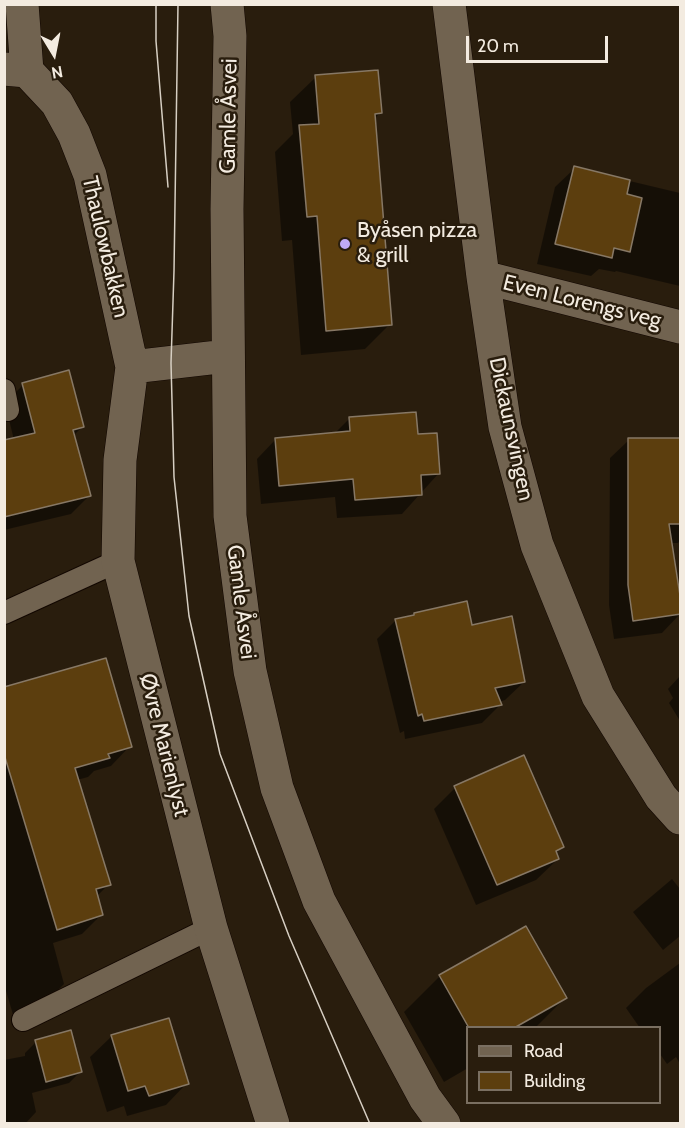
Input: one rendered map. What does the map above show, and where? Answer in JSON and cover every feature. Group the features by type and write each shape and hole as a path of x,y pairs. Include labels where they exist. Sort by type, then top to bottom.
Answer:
{"street":[{"path":"16,70 22,4"},
{"name":"Gamle Åsvei","path":"227,4 230,36 227,356 230,516 250,671 277,788 319,901 425,1098 444,1124"},
{"name":"Gamle Åsvei","path":"230,36 241,4"},
{"name":"Dickaunsvingen","path":"449,4 483,277 506,427 537,545 598,696 661,797 681,818"},
{"name":"Thaulowbakken","path":"16,70 57,103 74,134 90,175 132,367"},
{"name":"Even Lorengs veg","path":"483,277 681,327"},
{"path":"132,367 227,356"},
{"name":"Øvre Marienlyst","path":"132,367 120,460 118,561 211,928 273,1124"}],"lane":[{"path":"4,613 118,561"},
{"path":"23,1020 211,928"}],"building":[{"path":"378,70 382,113 375,114 392,325 326,331 317,216 307,217 299,125 319,124 315,75"},
{"path":"574,166 630,180 627,194 642,198 630,252 614,248 612,258 555,244"},
{"path":"69,370 84,427 73,430 91,496 4,517 4,440 35,433 22,383"},
{"path":"416,412 418,434 437,433 440,474 421,475 422,495 355,500 353,479 279,486 275,438 350,431 349,417"},
{"path":"628,438 681,438 681,524 669,524 681,614 633,621 628,585"},
{"path":"467,601 472,625 512,616 525,682 495,688 502,705 424,721 422,714 418,716 395,619"},
{"path":"106,658 132,747 108,754 110,758 75,768 111,885 96,889 103,915 57,930 4,754 4,687"},
{"path":"524,755 564,847 556,851 559,859 497,885 454,786"},
{"path":"526,926 567,998 518,1026 468,1026 439,975"},
{"path":"169,1018 189,1084 149,1096 145,1086 128,1091 111,1035"},
{"path":"71,1030 82,1072 46,1082 35,1040"}],"tram line":[{"path":"156,4 156,41 168,187"},
{"path":"178,4 171,363 174,477 189,616 220,754 289,936 370,1124"}],"place":[{"name":"Byåsen pizza & grill","path":"345,244"}]}
